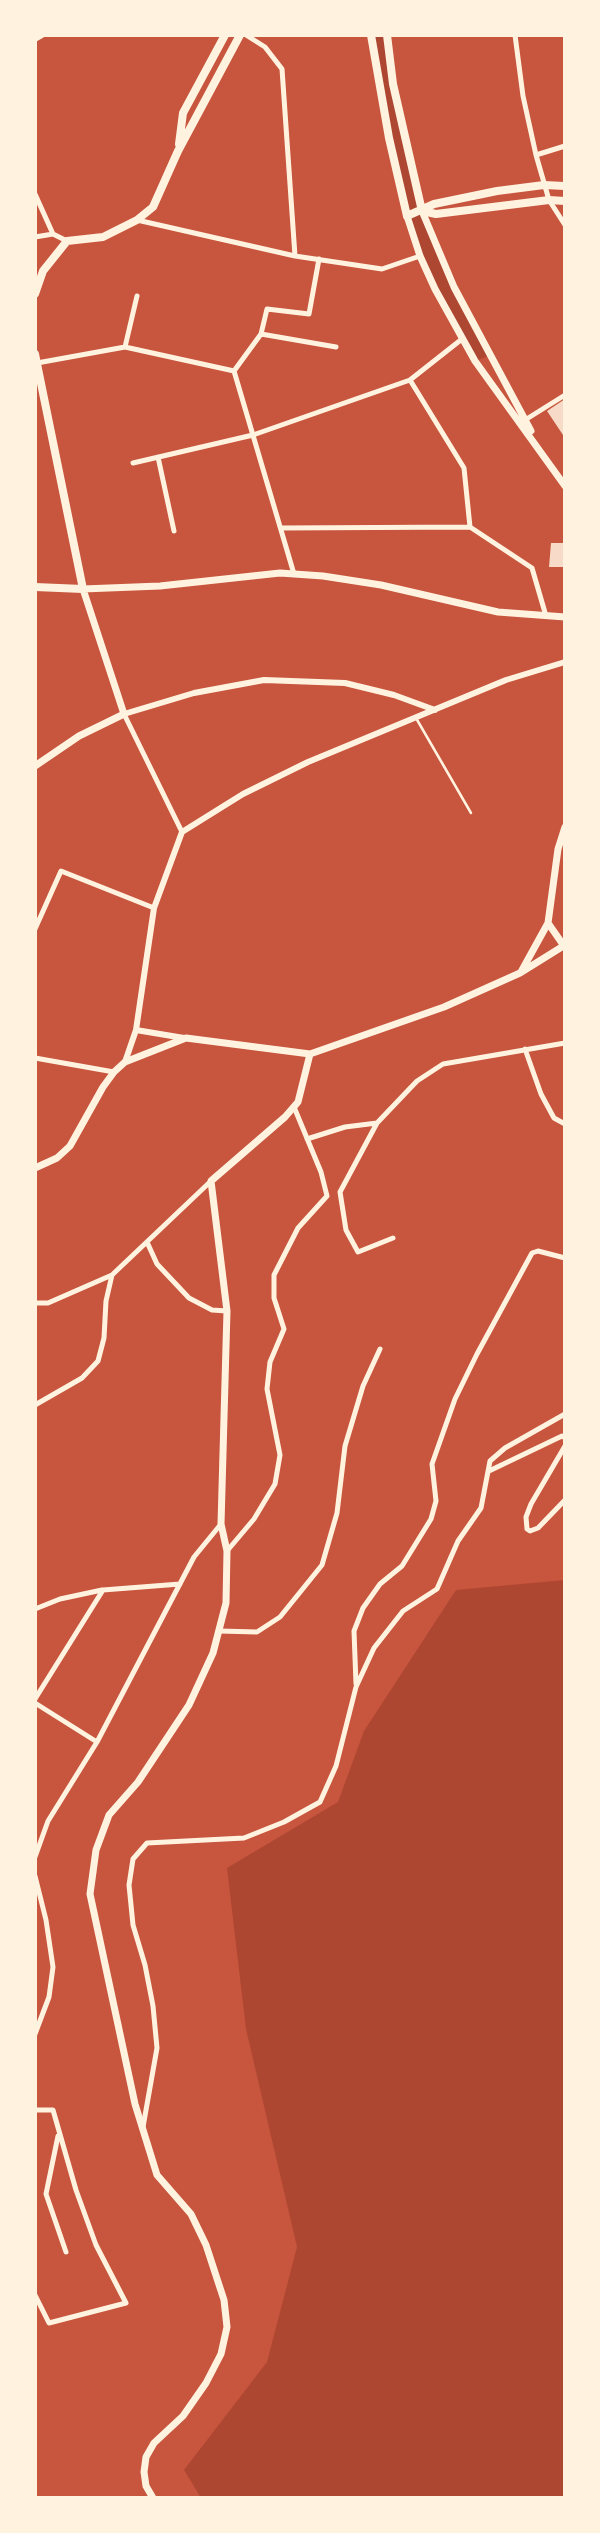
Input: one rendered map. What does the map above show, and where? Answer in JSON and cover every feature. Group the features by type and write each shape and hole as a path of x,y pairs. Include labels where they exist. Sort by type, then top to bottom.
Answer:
{"main road":[{"path":"178,151 183,113 225,35"},
{"path":"35,294 43,271 67,241 103,237 137,220 153,208 178,151 240,35"},
{"path":"371,35 384,115 407,216 420,256 475,361 565,486"},
{"path":"387,35 393,85 422,211 454,287 542,453"},
{"path":"407,216 434,204 497,191 544,185 565,186"},
{"path":"422,211 436,214 549,200 565,201"},
{"path":"35,766 79,736 124,714 83,589 36,359"},
{"path":"35,587 83,589 160,586 279,573 323,576 381,585 498,612 565,617"},
{"path":"520,973 548,923 558,849 565,827"},
{"path":"35,1168 57,1158 70,1146 114,1072 125,1062 186,1038 310,1054 444,1007 520,973 564,946 548,923"},
{"path":"153,2498 146,2486 146,2457 154,2443 183,2416 206,2383 221,2354 227,2327 224,2300 206,2245 191,2214 157,2175 135,2104 90,1894 96,1850 109,1815 138,1782 189,1704 213,1653 226,1603 227,1551 221,1524 227,1311 211,1181 298,1102 310,1054"}],"street":[{"path":"35,39 42,35"},
{"path":"246,35 265,47 282,69 295,256"},
{"path":"515,35 523,96 536,155 549,200 565,225"},
{"path":"536,155 565,146"},
{"path":"35,194 53,234"},
{"path":"137,220 295,256 382,269 420,256"},
{"path":"35,237 53,234 67,241"},
{"path":"234,371 261,334 267,309 309,314 319,259"},
{"path":"125,348 137,296"},
{"path":"261,334 336,347"},
{"path":"133,463 253,435 410,380 462,339"},
{"path":"36,359 125,348 234,371"},
{"path":"234,371 294,574"},
{"path":"410,380 464,468 470,527"},
{"path":"525,420 565,395"},
{"path":"158,457 174,531"},
{"path":"281,528 470,527 532,568 546,616"},
{"path":"125,1062 136,1030 154,908 182,832 253,789 308,762 506,680 565,662"},
{"path":"182,832 124,714 194,693 264,680 345,683 394,695 435,710"},
{"path":"35,929 61,871 154,908"},
{"path":"136,1030 186,1038"},
{"path":"393,1238 358,1252 346,1230 340,1192 377,1123 417,1081 443,1064 565,1043"},
{"path":"525,1049 541,1094 554,1118 565,1124"},
{"path":"35,1058 114,1072"},
{"path":"294,1107 321,1172 327,1196"},
{"path":"307,1139 345,1127 377,1123"},
{"path":"35,1303 48,1303 112,1275 211,1181"},
{"path":"227,1551 254,1519 275,1484 280,1455 267,1389 270,1362 284,1329 274,1298 274,1275 298,1228 327,1196 340,1192"},
{"path":"147,1242 157,1264 188,1298 212,1310 227,1311"},
{"path":"356,1687 354,1631 363,1608 380,1584 402,1566 431,1519 436,1501 432,1464 455,1399 532,1253 538,1251 565,1258"},
{"path":"35,1405 82,1378 98,1362 104,1338 106,1301 112,1275"},
{"path":"219,1631 257,1632 280,1617 322,1565 337,1513 345,1446 363,1386 380,1349"},
{"path":"143,2129 157,2048 153,2006 133,1925 129,1885 133,1859 147,1843 243,1838 284,1822 320,1802 336,1766 356,1687 374,1648 404,1611 437,1589 458,1541 481,1508 491,1461 505,1448 565,1414"},
{"path":"488,1471 562,1436 565,1438"},
{"path":"565,1446 531,1504 526,1517 527,1528 530,1531 538,1528 565,1500"},
{"path":"35,1857 48,1821 97,1742 194,1557 221,1524"},
{"path":"35,1609 60,1599 103,1590 180,1584"},
{"path":"97,1742 35,1701 103,1590"},
{"path":"35,1876 46,1920 53,1967 49,1997 35,2034"},
{"path":"35,2110 53,2110 58,2133 96,2245 126,2303 49,2323 35,2295"},
{"path":"58,2133 46,2194 66,2252"}],"lane":[{"path":"416,718 471,813"}],"shaded area":[{"path":"371,35 388,35 393,84 422,211 454,287 491,355 475,361 455,327 411,228"},
{"path":"565,1580 565,2498 201,2498 184,2470 267,2362 297,2247 246,2029 227,1868 338,1802 364,1731 456,1590"}],"building":[{"path":"565,399 565,438 547,411"},
{"path":"551,543 565,543 565,567 549,567"}]}
